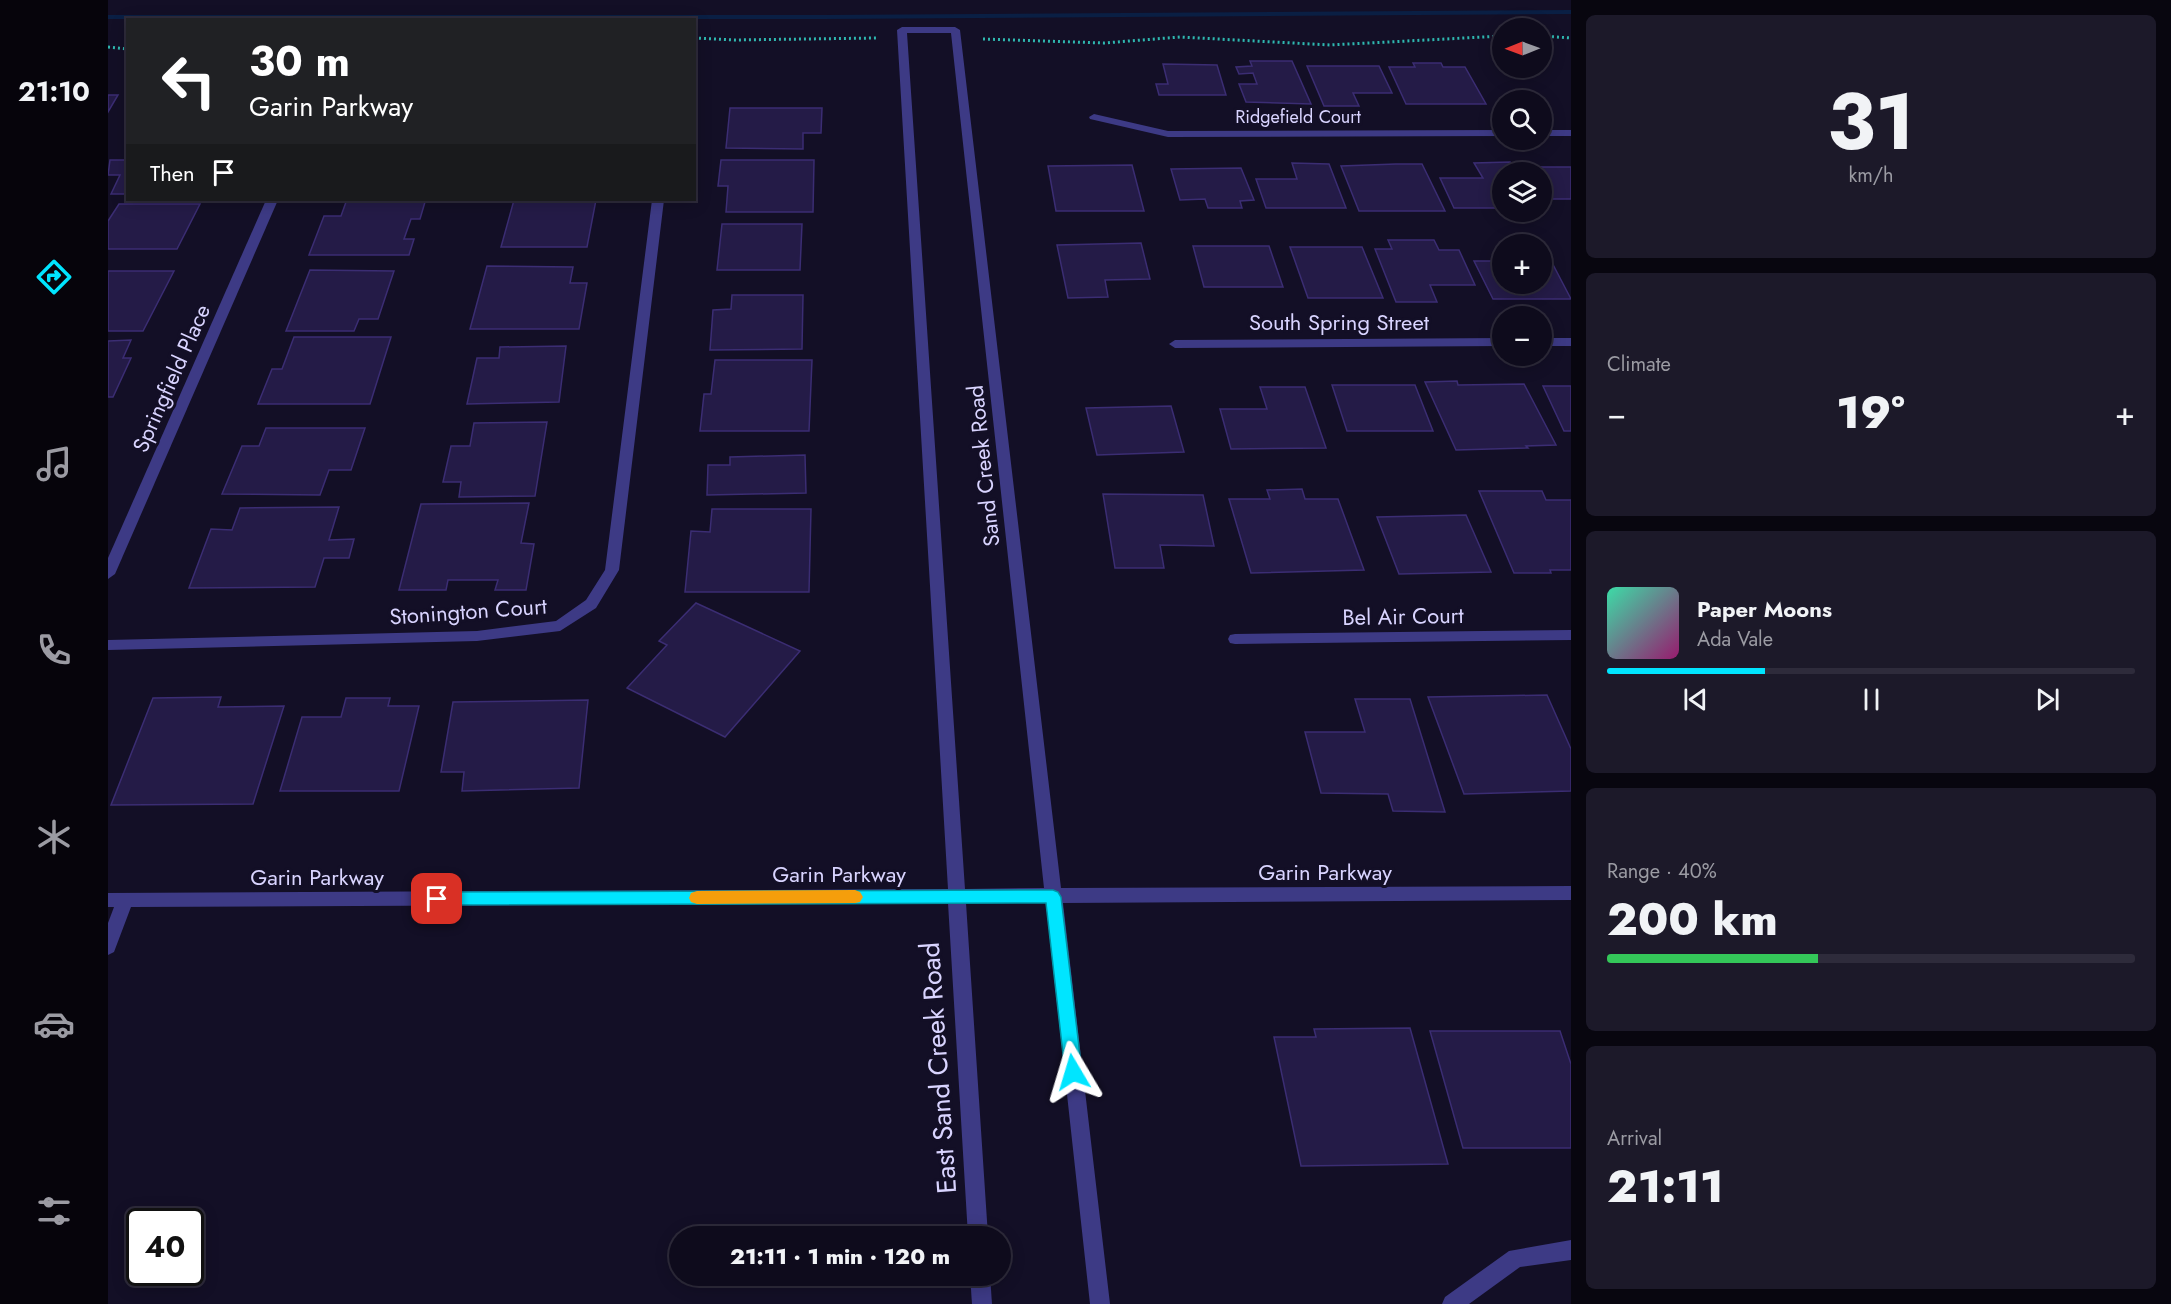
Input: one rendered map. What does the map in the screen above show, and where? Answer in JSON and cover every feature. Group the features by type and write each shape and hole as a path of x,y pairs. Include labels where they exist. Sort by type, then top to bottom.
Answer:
{"street":[{"path":"955,34 902,34 955,897"},
{"name":"Sand Creek Road","path":"955,34 1053,897"},
{"name":"Ridgefield Court","path":"1094,117 1168,134 1492,133"},
{"path":"1552,133 1571,133"},
{"name":"Springfield Place","path":"108,574 272,201"},
{"name":"Stonington Court","path":"108,645 477,636 560,626 591,604 612,570 658,201"},
{"name":"South Spring Street","path":"1175,344 1492,342"},
{"path":"1552,342 1571,342"},
{"name":"Bel Air Court","path":"1235,639 1571,635"},
{"name":"Garin Parkway","path":"117,900 1571,893"},
{"name":"East Sand Creek Road","path":"955,897 977,1226"},
{"path":"1053,897 1100,1304"},
{"path":"108,947 117,900"},
{"path":"1452,1304 1516,1258 1571,1250"},
{"path":"981,1286 982,1304"}],"path":[{"path":"696,38 734,40 902,34"},
{"path":"955,34 1104,43 1180,37 1330,45 1401,43 1492,36"},
{"path":"1552,37 1571,38"},
{"path":"108,47 126,49"}],"building":[{"path":"1250,61 1292,61 1311,104 1246,102 1239,84 1257,84 1253,73 1239,74 1236,67 1252,66"},
{"path":"1413,63 1441,63 1443,67 1465,67 1486,104 1406,104 1389,67 1415,67"},
{"path":"1163,64 1217,65 1226,95 1159,95 1156,84 1168,84"},
{"path":"1307,66 1379,66 1392,93 1353,93 1359,106 1324,106"},
{"path":"108,95 118,95 108,112"},
{"path":"730,108 822,108 821,133 803,133 803,149 726,148"},
{"path":"110,160 126,160 126,194 111,194 120,175 108,175"},
{"path":"721,160 814,160 813,212 726,212 728,186 718,186"},
{"path":"1492,162 1492,208 1454,208 1440,178 1483,178 1474,163"},
{"path":"1292,163 1329,164 1346,208 1266,208 1256,179 1297,179"},
{"path":"1422,164 1445,211 1359,211 1341,166"},
{"path":"1132,165 1144,211 1056,211 1048,166"},
{"path":"1552,167 1571,167 1571,199 1552,199"},
{"path":"1241,168 1254,200 1240,201 1242,208 1208,208 1205,199 1180,200 1171,169"},
{"path":"514,201 596,201 587,247 501,247"},
{"path":"346,202 425,202 420,219 411,219 404,239 414,239 409,255 309,255 324,216 341,216"},
{"path":"119,204 200,204 177,249 108,249 108,221"},
{"path":"722,224 802,224 800,270 717,270"},
{"path":"1388,240 1434,240 1439,250 1459,250 1475,285 1430,285 1437,302 1396,302 1375,249 1392,249"},
{"path":"1141,243 1150,279 1105,280 1108,297 1068,298 1057,245"},
{"path":"1193,246 1269,246 1283,287 1204,287"},
{"path":"1290,247 1362,247 1383,298 1308,298"},
{"path":"1474,261 1492,261 1492,294 1552,294 1552,263 1571,299 1493,299"},
{"path":"487,266 573,267 570,283 587,283 579,329 470,329"},
{"path":"310,270 394,271 378,319 359,319 354,331 286,331"},
{"path":"108,271 174,271 143,331 108,331"},
{"path":"732,295 803,295 802,349 710,350 713,310 731,309"},
{"path":"294,337 391,337 370,404 258,404 272,369 282,369"},
{"path":"131,340 123,358 131,358 113,397 108,397 108,341"},
{"path":"566,346 559,402 467,404 477,358 499,358 500,347"},
{"path":"715,360 812,360 809,431 700,431 704,394 711,394"},
{"path":"1457,381 1458,385 1524,384 1556,445 1456,450 1425,382"},
{"path":"1332,385 1415,385 1433,431 1347,431"},
{"path":"1543,386 1571,386 1571,431 1564,431"},
{"path":"1260,387 1305,387 1326,448 1231,449 1220,409 1267,409"},
{"path":"1171,406 1184,452 1097,455 1086,408"},
{"path":"547,422 535,496 459,497 461,482 443,482 451,446 470,446 474,423"},
{"path":"266,428 365,428 351,470 329,470 320,495 222,494 242,446 259,446"},
{"path":"805,455 806,493 707,495 708,465 730,465 730,457"},
{"path":"1302,489 1305,499 1338,499 1364,570 1251,573 1229,499 1270,499 1267,490"},
{"path":"1479,491 1542,491 1546,500 1571,500 1571,570 1550,570 1551,573 1514,573"},
{"path":"1103,494 1203,495 1214,546 1160,545 1164,568 1115,568"},
{"path":"529,503 521,543 534,544 526,590 495,590 498,580 448,580 446,590 399,590 421,504"},
{"path":"339,507 329,540 354,539 349,558 324,558 315,587 189,588 211,529 232,530 240,508"},
{"path":"712,509 811,509 809,592 685,592 691,531 710,532"},
{"path":"1466,515 1491,572 1399,574 1377,517"},
{"path":"696,603 800,651 725,737 627,688 667,645 659,641"},
{"path":"1547,695 1571,749 1571,791 1464,794 1428,697"},
{"path":"221,697 218,707 284,706 253,804 111,805 153,698"},
{"path":"346,698 390,698 388,706 419,706 399,791 280,791 302,717 341,717"},
{"path":"1355,699 1410,699 1445,812 1393,811 1388,794 1321,793 1305,732 1365,732"},
{"path":"588,700 579,788 462,791 464,772 441,772 453,702"},
{"path":"1410,1028 1448,1164 1301,1166 1274,1037 1316,1037 1314,1029"},
{"path":"1430,1031 1560,1031 1571,1064 1571,1148 1463,1148"}],"waterway":[{"path":"108,17 826,17 1571,12"}],"slow traffic":[{"path":"697,898 855,897"}],"route":[{"path":"437,899 1053,897 1073,1072"}]}
